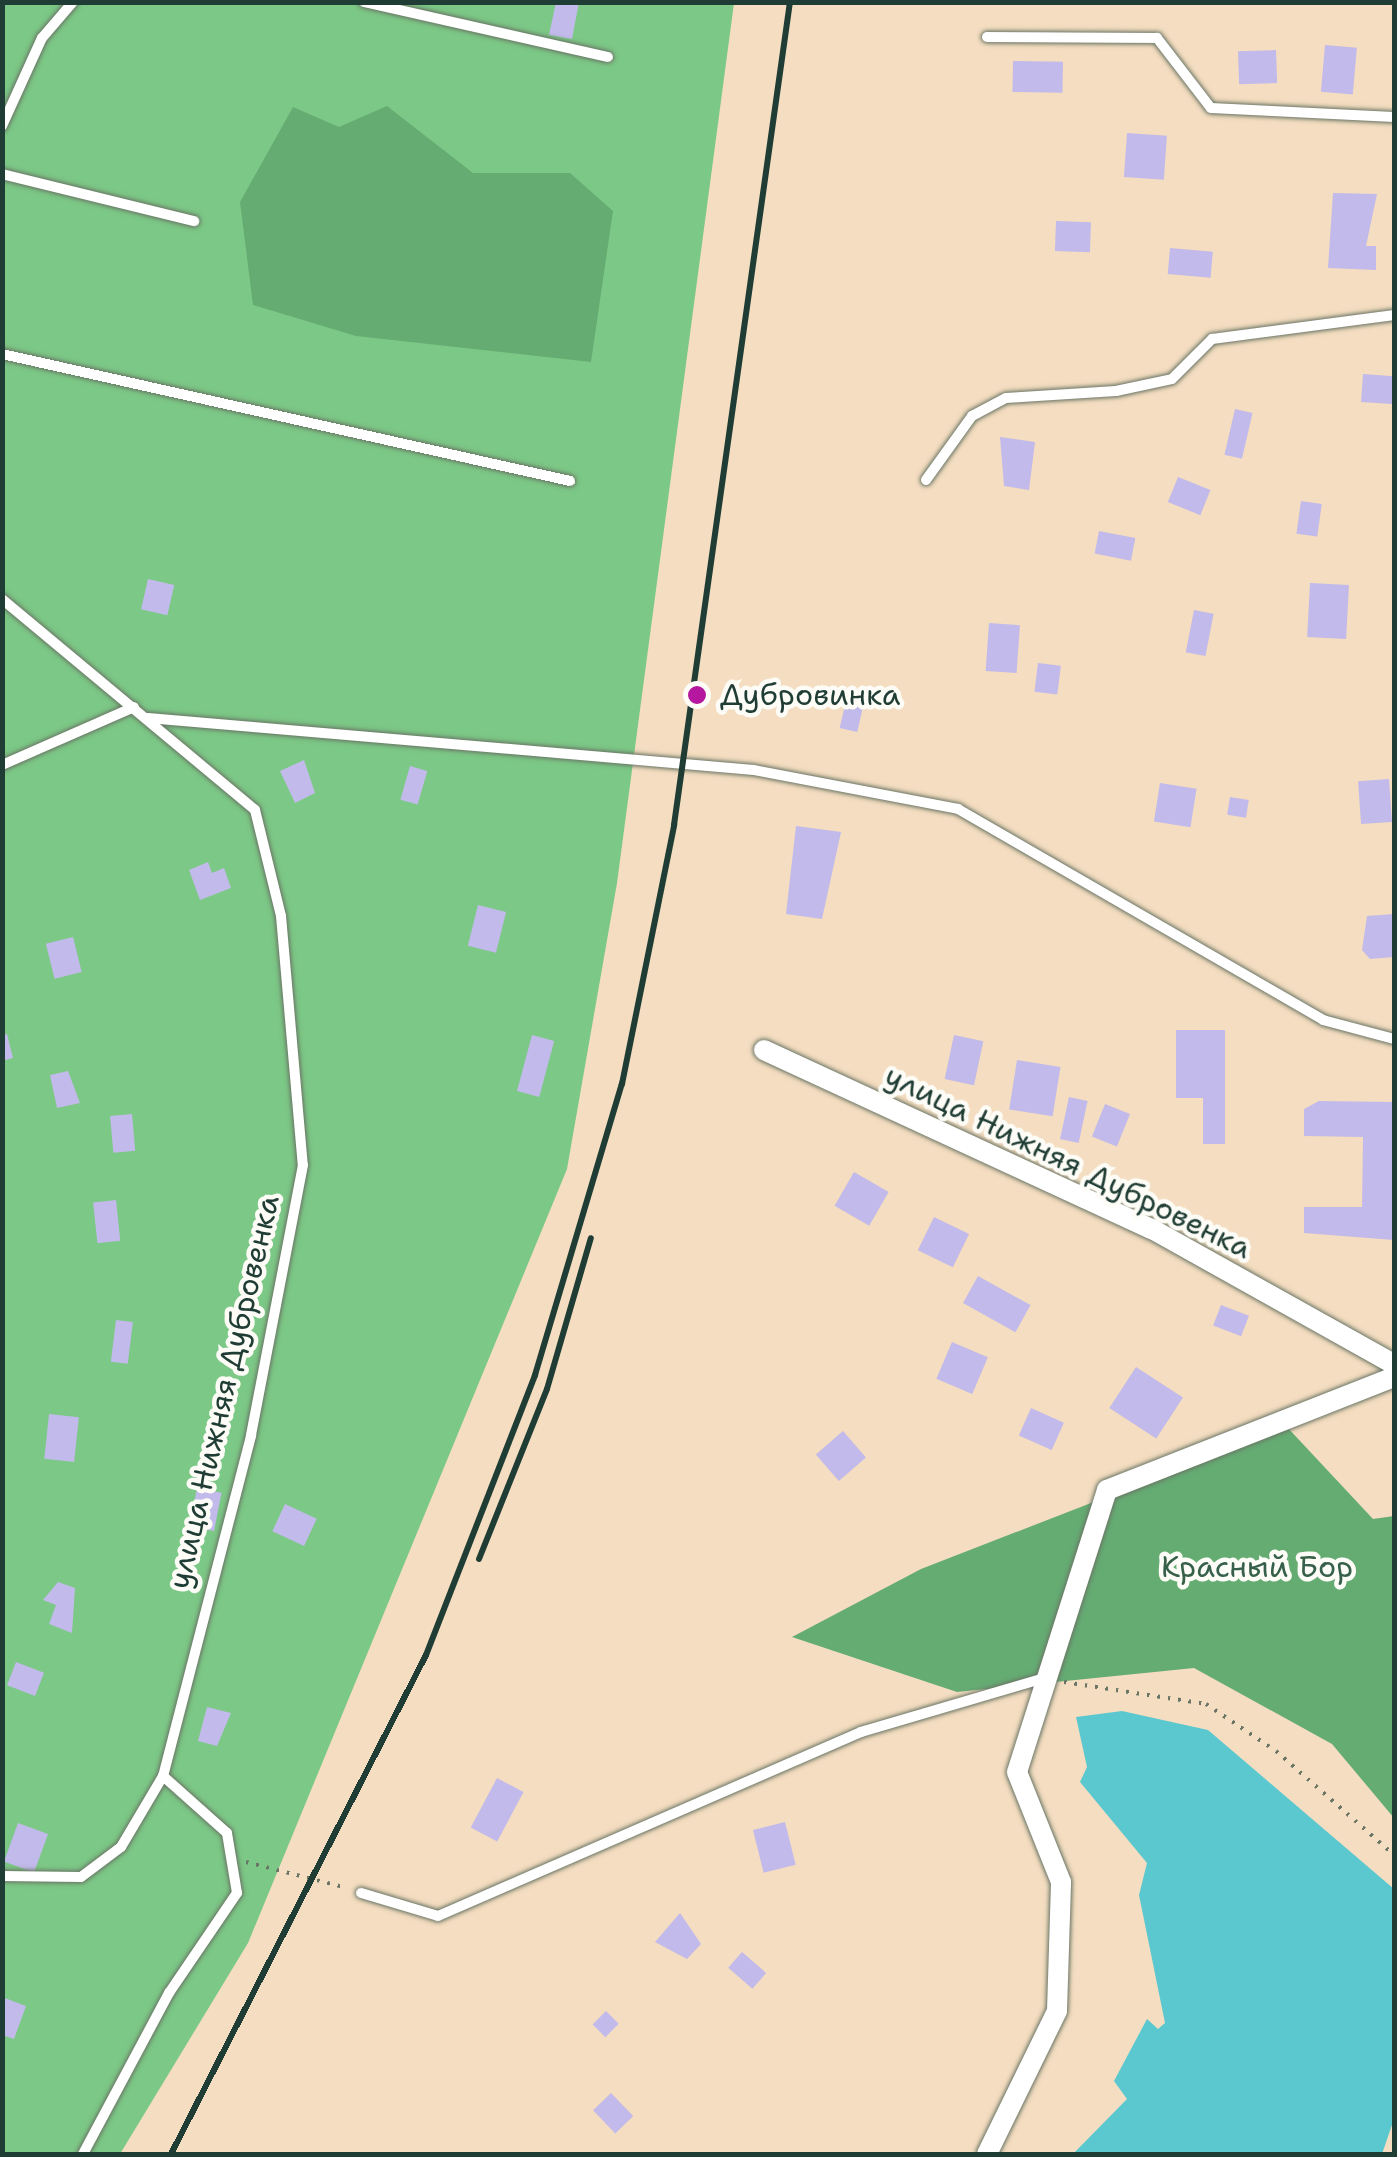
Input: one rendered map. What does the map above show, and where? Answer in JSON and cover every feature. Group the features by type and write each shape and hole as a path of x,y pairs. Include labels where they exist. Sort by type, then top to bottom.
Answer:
{"street":[{"name":"улица Нижняя Дубровенка","path":"764,1050 1152,1228 1394,1364"},
{"path":"987,2154 1056,2010 1061,1882 1018,1772 1041,1679 1107,1490 1394,1377"}],"lane":[{"path":"2,126 42,38 72,2"},
{"path":"364,2 608,57"},
{"path":"987,37 1157,38 1211,108 1394,116"},
{"path":"2,174 194,221"},
{"path":"926,480 972,416 1006,398 1116,391 1172,379 1212,339 1394,315"},
{"path":"2,354 570,480"},
{"name":"улица Нижняя Дубровенка","path":"2,598 255,810 281,916 303,1165 251,1436 163,1776 121,1847 81,1877 2,1876"},
{"path":"2,765 134,707"},
{"path":"148,718 754,770 958,808 1323,1020 1394,1040"},
{"path":"361,1892 438,1916 861,1732 1041,1679"},
{"path":"82,2154 170,1993 238,1893 228,1833 163,1776"}],"path":[{"path":"1041,1679 1206,1704 1276,1751 1394,1854"},
{"path":"232,1861 361,1892"}],"green space":[{"path":"3,3 734,3 617,883 567,1169 248,1943 120,2154 3,2154"},
{"path":"387,106 473,173 570,173 613,211 591,362 356,336 253,305 240,202 293,107 339,127"},
{"name":"Красный Бор","path":"1287,1427 1373,1519 1394,1516 1394,1818 1332,1744 1194,1668 957,1692 792,1637 921,1569"}],"water":[{"path":"1122,1711 1208,1730 1394,1889 1394,2119 1382,2154 1073,2154 1127,2099 1114,2081 1147,2019 1158,2029 1165,2023 1139,1895 1147,1863 1080,1782 1087,1767 1076,1717"}],"building":[{"path":"556,2 579,2 572,39 549,35"},
{"path":"1325,45 1357,48 1353,95 1321,92"},
{"path":"1276,50 1277,83 1239,84 1238,51"},
{"path":"1013,61 1063,62 1062,93 1012,92"},
{"path":"1127,133 1167,136 1164,180 1124,177"},
{"path":"1333,193 1377,194 1366,246 1376,246 1376,270 1328,268"},
{"path":"1056,221 1091,222 1090,252 1055,251"},
{"path":"1170,248 1213,252 1211,278 1168,274"},
{"path":"1363,374 1394,376 1392,404 1361,402"},
{"path":"1235,409 1253,413 1242,459 1224,455"},
{"path":"1000,437 1035,442 1029,490 1004,486"},
{"path":"1178,477 1210,490 1200,515 1168,502"},
{"path":"1301,501 1322,504 1317,537 1296,534"},
{"path":"1099,531 1135,538 1131,561 1095,554"},
{"path":"148,579 174,585 167,615 141,609"},
{"path":"1310,583 1349,585 1346,639 1307,637"},
{"path":"1194,610 1214,614 1205,656 1186,652"},
{"path":"989,623 1020,625 1017,673 986,671"},
{"path":"1038,663 1061,666 1057,695 1034,692"},
{"path":"848,692 866,696 857,732 840,728"},
{"path":"304,760 315,793 295,803 280,771"},
{"path":"410,766 427,771 418,805 400,800"},
{"path":"1389,779 1392,822 1361,824 1358,781"},
{"path":"1160,783 1197,789 1190,827 1154,822"},
{"path":"1230,797 1249,800 1246,818 1227,815"},
{"path":"796,826 841,832 822,919 786,914"},
{"path":"208,862 212,873 224,868 231,888 200,900 189,870"},
{"path":"478,905 506,912 496,953 468,946"},
{"path":"1394,914 1394,957 1370,959 1362,950 1367,916"},
{"path":"73,937 82,972 55,979 46,944"},
{"path":"1176,1030 1225,1030 1225,1144 1203,1144 1203,1098 1176,1098"},
{"path":"7,1034 13,1058 2,1061 2,1035"},
{"path":"532,1035 554,1041 539,1097 517,1091"},
{"path":"954,1035 983,1041 974,1085 945,1079"},
{"path":"1017,1060 1060,1067 1053,1116 1009,1109"},
{"path":"68,1071 80,1103 57,1108 50,1075"},
{"path":"1069,1097 1088,1101 1079,1143 1060,1139"},
{"path":"1319,1101 1394,1102 1394,1240 1304,1233 1304,1207 1362,1207 1363,1137 1304,1136 1304,1109"},
{"path":"1105,1104 1130,1114 1117,1147 1092,1136"},
{"path":"132,1114 135,1151 113,1153 110,1116"},
{"path":"854,1172 889,1192 869,1226 834,1206"},
{"path":"116,1200 120,1241 97,1243 93,1202"},
{"path":"934,1217 969,1234 953,1267 918,1250"},
{"path":"978,1276 1030,1305 1015,1332 963,1303"},
{"path":"1221,1305 1249,1316 1241,1336 1213,1326"},
{"path":"116,1320 133,1322 128,1364 111,1362"},
{"path":"952,1342 988,1357 972,1394 936,1379"},
{"path":"1136,1367 1183,1397 1156,1439 1109,1408"},
{"path":"1031,1408 1064,1423 1052,1450 1019,1435"},
{"path":"49,1414 79,1417 74,1462 44,1459"},
{"path":"843,1431 866,1457 839,1481 816,1455"},
{"path":"197,1488 222,1493 214,1531 190,1526"},
{"path":"285,1504 317,1519 304,1546 272,1531"},
{"path":"58,1582 75,1588 72,1633 49,1624 56,1605 43,1600"},
{"path":"16,1662 44,1673 35,1696 7,1685"},
{"path":"207,1707 231,1713 217,1746 198,1741"},
{"path":"497,1778 523,1792 497,1842 471,1827"},
{"path":"785,1822 796,1865 764,1873 753,1830"},
{"path":"18,1823 48,1834 34,1872 4,1862"},
{"path":"680,1913 701,1944 687,1959 655,1942"},
{"path":"742,1952 766,1973 752,1989 728,1968"},
{"path":"2,1997 26,2006 14,2039 2,2035"},
{"path":"606,2011 619,2024 605,2037 593,2024"},
{"path":"611,2093 633,2116 615,2133 593,2110"}],"railway":[{"path":"171,2154 426,1655 535,1375 622,1084 674,825 790,2"},
{"path":"479,1559 547,1389 591,1238"}],"place":[{"name":"Дубровинка","path":"697,695"}]}
